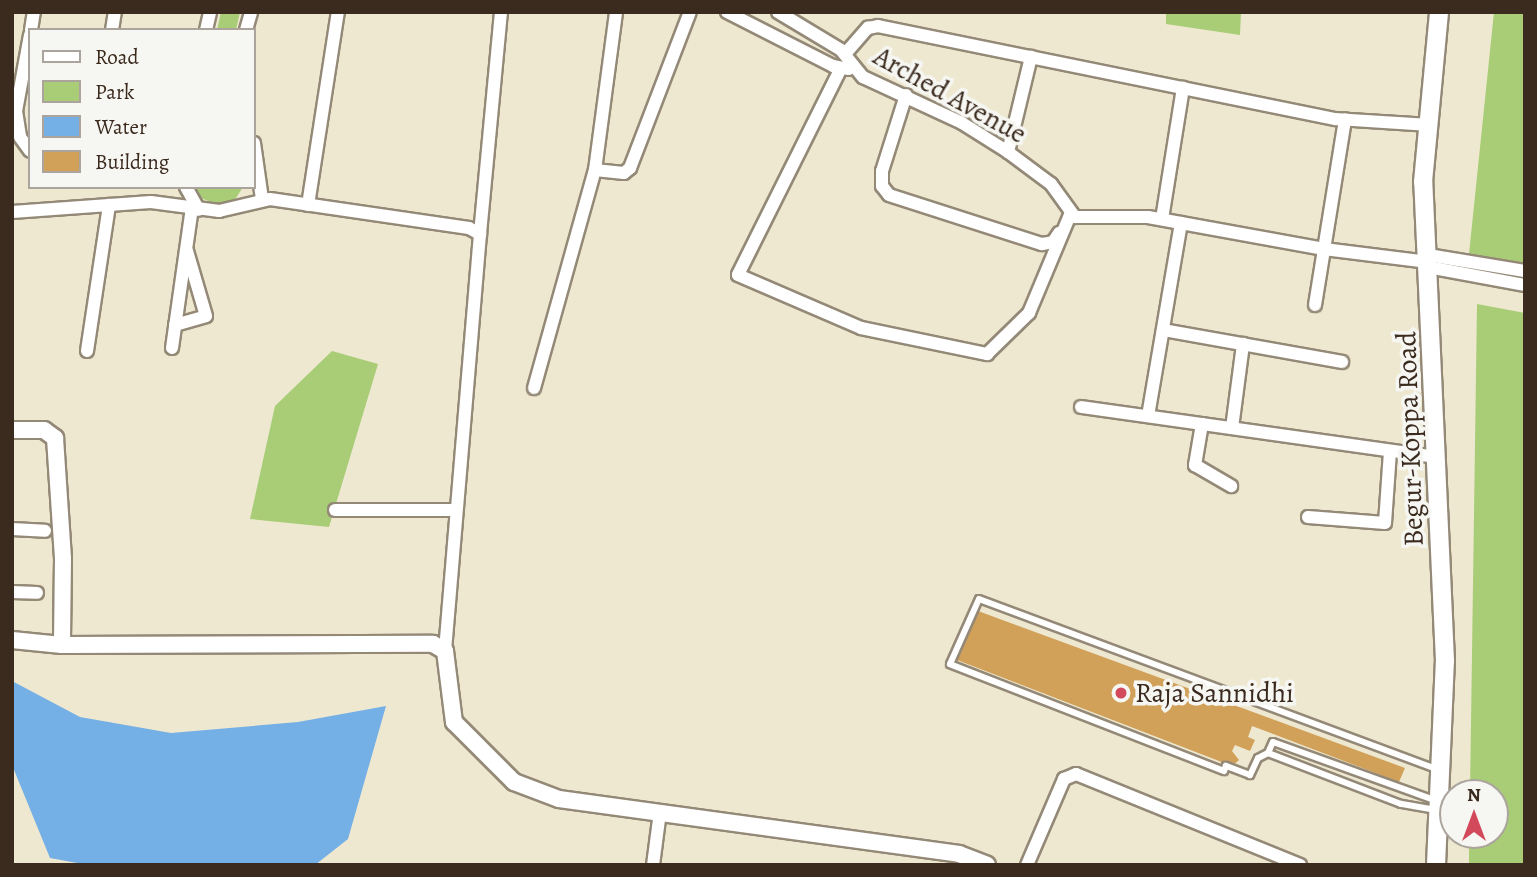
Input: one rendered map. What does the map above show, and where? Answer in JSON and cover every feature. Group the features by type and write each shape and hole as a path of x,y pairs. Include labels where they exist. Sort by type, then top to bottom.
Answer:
{"main road":[{"name":"Begur-Koppa Road","path":"1436,865 1445,661 1438,457 1423,183 1439,12"}],"street":[{"path":"308,205 338,12"},
{"path":"501,12 455,510 445,651 454,722 514,782 559,799 960,854 988,865"},
{"path":"534,388 595,170 616,12"},
{"path":"595,170 624,173 631,168 690,12"},
{"name":"Arched Avenue","path":"727,12 841,68 856,70 906,94 1008,152 1051,184 1070,215"},
{"path":"778,12 845,54 856,70"},
{"path":"845,54 869,29 878,26 1345,120 1428,125"},
{"path":"28,47 16,111 20,137 28,148"},
{"path":"1008,152 1031,57"},
{"path":"841,68 738,275 861,328 987,354 1029,313 1070,215"},
{"path":"1162,219 1183,88"},
{"path":"906,94 882,172 882,186 888,195 1042,244 1053,242 1070,215"},
{"path":"1315,305 1345,120"},
{"path":"256,157 262,199"},
{"path":"172,348 186,249 196,209 187,189"},
{"path":"12,212 162,202 196,209 228,210 262,199 469,228 480,234"},
{"path":"87,351 109,205"},
{"path":"1070,215 1162,219 1324,249 1525,271"},
{"path":"1148,416 1181,223"},
{"path":"175,325 206,316 186,249"},
{"path":"1428,261 1525,285"},
{"path":"1163,330 1342,362"},
{"path":"1232,428 1243,344"},
{"path":"1081,407 1438,457"},
{"path":"1202,424 1195,465 1231,486"},
{"path":"12,430 44,430 55,438 63,559 62,645"},
{"path":"1308,517 1385,523 1390,450"},
{"path":"335,510 455,510"},
{"path":"12,529 45,531"},
{"path":"12,592 37,593"},
{"path":"12,640 62,645 433,644 445,651"},
{"path":"1027,865 1064,779 1076,774 1300,865"},
{"path":"653,865 660,812"}],"lane":[{"path":"1438,806 1273,742 1268,753 1258,758 1250,775 1226,765 1224,771 950,664 979,599 1440,770"},
{"path":"1268,753 1401,804 1438,806"}],"green space":[{"path":"221,12 240,12 236,28 217,28"},
{"path":"1166,12 1241,12 1240,35 1166,24"},
{"path":"1494,12 1525,12 1525,263 1469,254"},
{"path":"196,189 242,189 234,201 220,206 201,198"},
{"path":"1477,304 1525,313 1525,865 1469,865 1469,849 1509,849 1509,779 1470,779"},
{"path":"332,351 378,364 329,527 250,519 275,406"}],"water":[{"path":"12,681 80,717 171,733 298,722 386,706 348,839 315,865 88,865 50,858 12,765"}],"building":[{"name":"Raja Sannidhi","path":"978,611 1405,768 1399,782 1252,726 1248,737 1255,740 1250,751 1235,745 1232,751 1239,760 1232,766 957,660"}],"place":[{"name":"Raja Sannidhi","path":"1121,693"}]}
